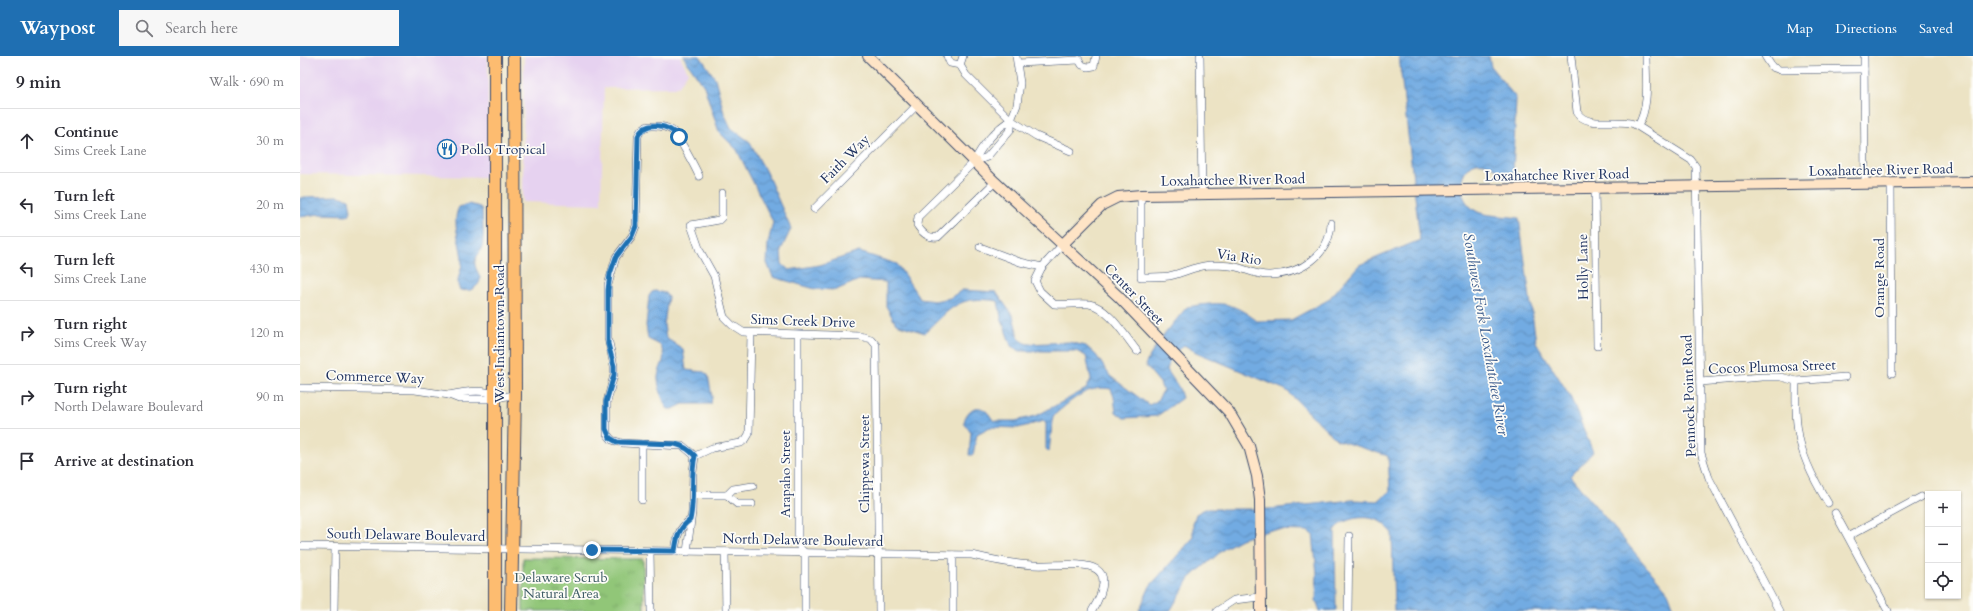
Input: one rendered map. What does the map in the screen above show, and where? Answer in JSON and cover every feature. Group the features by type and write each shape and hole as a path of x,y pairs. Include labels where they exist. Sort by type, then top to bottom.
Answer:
{"main road":[{"name":"West Indiantown Road","path":"495,56 495,611"},
{"name":"West Indiantown Road","path":"511,611 515,395 514,56"}],"street":[{"name":"Center Street","path":"868,56 974,162 1119,297 1229,412 1249,446 1257,476 1260,507 1261,611"},
{"path":"947,56 950,63 960,65 966,75 1011,120 1036,136 1071,151"},
{"path":"960,65 963,56"},
{"path":"995,182 938,237 928,237 921,232 917,225 918,217 974,162 987,157 1011,129 1011,120 1019,94 1017,59 1080,58 1082,65 1088,68 1094,66 1096,56"},
{"path":"1200,56 1202,194"},
{"name":"Pennock Point Road","path":"1571,56 1577,112 1579,116 1586,121 1625,121 1638,126 1694,163 1697,171 1700,444 1708,478 1779,611"},
{"path":"1638,126 1644,114 1646,105 1646,56"},
{"path":"1765,56 1768,64 1776,69 1864,69"},
{"path":"1864,56 1865,184"},
{"name":"Faith Way","path":"814,209 917,105"},
{"path":"695,456 683,446 622,443 612,440 607,434 606,429 606,402 614,375 614,366 608,338 608,285 616,257 632,236 636,226 638,136 640,130 646,126 665,126 675,132 699,176"},
{"name":"Loxahatchee River Road","path":"1063,244 1102,205 1118,197 1141,195 1973,182"},
{"name":"Orange Road","path":"1891,184 1892,372"},
{"name":"Holly Lane","path":"1595,188 1597,346"},
{"name":"Sims Creek Drive","path":"722,193 722,217 719,220 691,225 697,244 714,276 724,317 743,332 860,336 874,341"},
{"name":"Loxahatchee River Road","path":"1141,195 1141,277"},
{"name":"Via Rio","path":"1141,277 1169,276 1208,265 1230,266 1270,275 1293,270 1307,264 1320,255 1329,238 1331,223"},
{"path":"1063,244 1042,267 1035,281 1040,291 1054,304 1090,304 1100,308 1117,324 1137,351"},
{"path":"980,247 1020,262 1042,267"},
{"path":"695,456 712,448 741,443 750,434 751,333"},
{"name":"Arapaho Street","path":"798,335 798,540 800,548 805,553 805,611"},
{"name":"Chippewa Street","path":"874,341 877,350 877,542 879,611"},
{"name":"Cocos Plumosa Street","path":"1700,382 1762,377 1781,377 1796,381 1846,377"},
{"path":"1796,381 1798,432 1803,451 1818,486 1828,503"},
{"name":"Commerce Way","path":"300,388 415,390 449,395 462,392 476,392 493,394 496,396 515,395"},
{"path":"642,444 642,500"},
{"path":"687,552 693,495 695,456"},
{"path":"727,495 732,489 752,486"},
{"path":"693,495 727,495 737,504 752,504"},
{"path":"1849,536 1921,497"},
{"path":"1835,513 1849,536 1888,611"},
{"path":"675,551 682,526 690,520"},
{"path":"1348,611 1349,536"},
{"name":"South Delaware Boulevard","path":"300,546 511,550"},
{"path":"334,611 335,546"},
{"name":"North Delaware Boulevard","path":"511,550 972,555 997,561 1034,565 1075,563 1094,567 1101,573 1104,584 1098,601 1092,611"},
{"path":"650,551 651,611"},
{"path":"726,552 726,611"},
{"path":"953,555 953,611"},
{"path":"1217,611 1234,600 1260,597"}],"shaded area":[{"path":"300,56 488,56 488,177 300,174"},
{"path":"524,56 680,56 688,72 678,87 604,88 601,204 523,202"}],"green space":[{"name":"Delaware Scrub Natural Area","path":"523,558 643,559 644,611 523,611"}],"water":[{"name":"Southwest Fork Loxahatchee River","path":"683,56 700,56 715,78 724,113 731,128 750,142 768,176 791,229 781,250 782,264 789,270 820,265 859,252 897,264 920,299 934,301 950,298 962,290 996,292 1013,316 1019,339 1027,344 1069,342 1086,346 1096,355 1110,376 1149,405 1157,401 1163,391 1160,383 1145,365 1159,342 1187,307 1208,304 1224,304 1239,309 1257,321 1291,320 1328,300 1359,265 1420,240 1399,56 1489,56 1491,67 1516,98 1513,175 1504,176 1491,166 1480,163 1471,165 1465,172 1462,181 1462,192 1467,202 1479,213 1519,218 1536,342 1570,396 1593,452 1570,476 1668,592 1675,611 1394,611 1392,532 1383,523 1372,518 1354,518 1344,522 1335,529 1336,610 1320,611 1316,600 1317,574 1313,534 1307,531 1271,530 1241,539 1225,548 1190,578 1170,611 1139,611 1150,586 1193,538 1193,524 1196,514 1205,509 1269,509 1352,500 1378,501 1390,491 1388,456 1337,440 1286,390 1196,352 1184,345 1171,355 1167,370 1179,388 1182,398 1157,416 1124,418 1116,412 1114,397 1111,389 1094,389 1079,395 1053,416 1049,452 1046,449 1046,424 1044,421 1018,428 990,427 977,434 973,455 969,455 971,433 964,423 968,412 974,408 982,409 987,412 994,421 1015,421 1036,416 1086,389 1091,379 1086,356 1076,351 1020,351 1011,346 1001,317 998,301 974,300 957,305 942,316 925,333 896,324 886,306 886,282 859,280 836,290 815,289 773,277 767,263 768,243 773,222 737,150 719,132 704,86"},
{"path":"338,196 349,199 351,211 349,215 319,214 300,217 300,198"},
{"path":"469,204 480,207 482,210 483,242 481,250 475,261 480,281 472,289 464,291 460,290 458,287 462,260 456,219 459,207"},
{"path":"655,291 665,293 668,297 664,325 666,338 683,349 686,370 704,372 708,375 712,397 711,404 683,404 673,409 668,409 666,407 658,380 663,362 662,350 660,345 648,339 646,325 649,296"}],"place":[{"name":"Pollo Tropical","path":"447,149"}],"route":[{"path":"592,550 675,551 677,536 682,526 690,520 692,512 695,456 690,450 675,444 617,442 610,438 606,429 606,402 612,386 614,375 614,366 608,344 608,290 610,274 616,257 632,236 636,226 638,136 640,130 646,126 665,126 670,128 679,137"}]}
